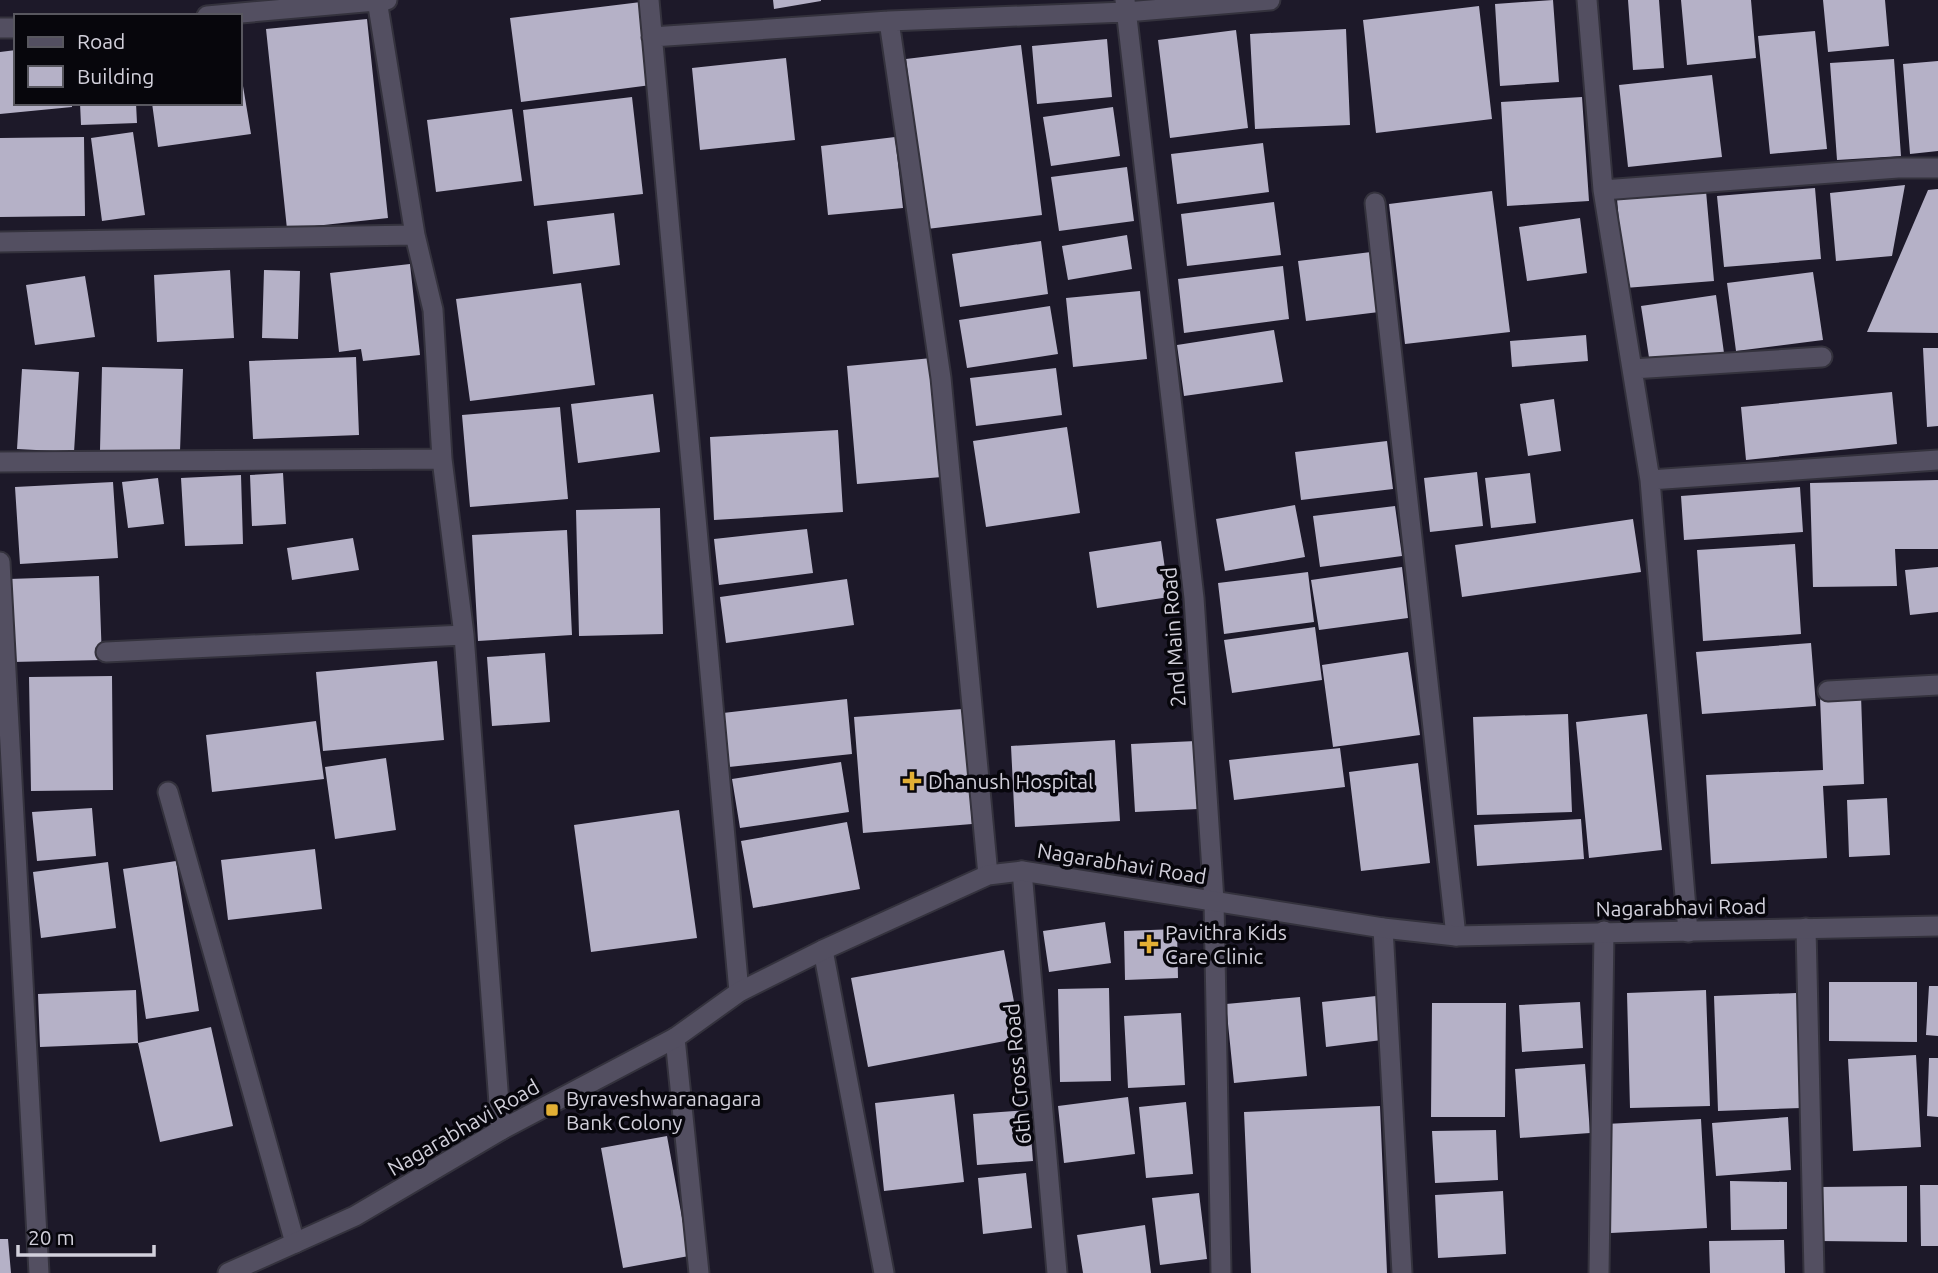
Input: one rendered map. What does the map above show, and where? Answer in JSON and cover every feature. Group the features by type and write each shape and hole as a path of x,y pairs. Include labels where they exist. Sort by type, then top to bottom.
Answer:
{"street":[{"path":"377,0 415,235 433,310 442,459 464,635 501,1130"},
{"path":"228,14 387,0"},
{"path":"649,0 739,992"},
{"path":"652,37 1125,6 1270,0"},
{"path":"1587,0 1603,190 1650,480 1688,932"},
{"name":"2nd Main Road","path":"1125,6 1194,598 1214,901 1221,1273"},
{"path":"889,21 941,378 988,875"},
{"path":"1603,190 1898,168 1938,168"},
{"path":"1375,203 1455,936"},
{"path":"0,242 415,235"},
{"path":"1632,369 1822,357"},
{"path":"0,463 442,459"},
{"path":"1650,480 1938,460"},
{"path":"0,562 39,1273"},
{"path":"106,652 464,635"},
{"path":"1828,691 1938,685"},
{"path":"168,792 295,1243"},
{"name":"Nagarabhavi Road","path":"228,1273 355,1216 501,1130 675,1038 739,992 823,950 988,875 1022,871 1383,928 1455,936 1938,926"},
{"name":"6th Cross Road","path":"1022,871 1057,1273"},
{"path":"1383,928 1402,1273"},
{"path":"1806,928 1814,1273"},
{"path":"1599,1273 1604,931"},
{"path":"823,950 884,1273"},
{"path":"675,1038 699,1273"}],"building":[{"path":"773,0 821,0 821,1 774,9"},
{"path":"1553,0 1559,82 1500,86 1495,4"},
{"path":"1628,0 1659,0 1664,68 1633,70"},
{"path":"1681,0 1751,0 1756,58 1687,65"},
{"path":"1823,0 1885,0 1889,46 1828,52"},
{"path":"641,2 651,85 521,102 510,18"},
{"path":"1479,6 1492,119 1376,133 1363,20"},
{"path":"367,19 388,218 287,229 266,29"},
{"path":"1346,29 1350,125 1255,129 1250,34"},
{"path":"1236,30 1248,128 1170,138 1158,40"},
{"path":"1815,31 1827,149 1770,154 1758,36"},
{"path":"1107,39 1112,97 1037,104 1032,46"},
{"path":"1021,45 1042,215 927,229 906,59"},
{"path":"14,50 14,105 72,107 0,114 0,52"},
{"path":"786,58 795,140 700,150 692,68"},
{"path":"1894,59 1901,156 1837,160 1830,63"},
{"path":"1938,61 1938,151 1910,154 1903,64"},
{"path":"1712,75 1722,157 1628,167 1619,85"},
{"path":"242,80 251,134 158,147 152,105 242,105"},
{"path":"632,97 643,194 534,206 523,110"},
{"path":"1582,97 1589,201 1507,206 1501,102"},
{"path":"80,105 136,105 137,123 81,125"},
{"path":"1113,107 1120,156 1051,166 1043,117"},
{"path":"512,109 522,181 436,192 427,120"},
{"path":"133,132 145,215 102,221 91,138"},
{"path":"84,137 85,216 0,217 0,138"},
{"path":"895,137 903,208 828,215 821,146"},
{"path":"1263,143 1269,192 1177,204 1171,154"},
{"path":"1127,167 1134,221 1059,231 1051,177"},
{"path":"1905,185 1892,256 1836,261 1830,193"},
{"path":"1815,188 1821,259 1724,267 1717,196"},
{"path":"1938,189 1938,333 1867,332 1928,190"},
{"path":"1492,191 1510,332 1405,344 1389,204"},
{"path":"1706,191 1714,281 1625,288 1617,199"},
{"path":"1274,202 1281,255 1187,266 1181,214"},
{"path":"614,213 620,265 553,274 547,221"},
{"path":"1580,218 1587,273 1527,281 1519,227"},
{"path":"1127,235 1132,269 1068,280 1062,246"},
{"path":"1041,241 1048,294 960,307 952,254"},
{"path":"1371,252 1379,312 1306,321 1298,261"},
{"path":"410,264 420,355 363,361 361,349 339,352 330,273"},
{"path":"1283,266 1289,319 1184,333 1178,279"},
{"path":"230,270 234,338 157,342 154,275"},
{"path":"264,270 300,271 298,339 262,338"},
{"path":"1813,272 1823,340 1736,351 1727,283"},
{"path":"85,276 95,337 35,345 26,285"},
{"path":"581,283 595,385 470,401 456,299"},
{"path":"1140,291 1147,359 1073,367 1066,298"},
{"path":"1716,295 1724,353 1650,364 1641,306"},
{"path":"1050,306 1058,354 967,368 959,320"},
{"path":"1274,330 1283,382 1184,396 1177,345"},
{"path":"1586,335 1588,361 1512,367 1510,341"},
{"path":"1923,348 1938,348 1938,426 1927,427"},
{"path":"356,357 359,435 253,439 249,361"},
{"path":"932,358 942,477 857,484 847,366"},
{"path":"102,367 183,369 180,451 100,450"},
{"path":"1056,368 1062,415 976,426 970,378"},
{"path":"22,369 79,372 74,452 17,449"},
{"path":"1892,392 1897,444 1746,460 1741,407"},
{"path":"653,394 660,452 578,463 571,404"},
{"path":"1554,399 1561,451 1528,456 1520,404"},
{"path":"560,407 568,499 470,507 462,415"},
{"path":"1067,427 1080,513 986,527 973,441"},
{"path":"838,430 843,512 714,520 710,437"},
{"path":"1387,441 1393,489 1301,500 1295,452"},
{"path":"1477,472 1483,526 1430,532 1424,478"},
{"path":"283,473 286,524 252,526 250,475"},
{"path":"1530,473 1536,523 1491,528 1485,478"},
{"path":"241,475 243,544 185,546 181,478"},
{"path":"158,478 164,524 128,528 122,482"},
{"path":"1938,480 1938,549 1895,549 1897,586 1813,587 1810,483"},
{"path":"113,482 118,558 20,564 15,487"},
{"path":"1800,487 1803,532 1684,540 1681,496"},
{"path":"1295,505 1305,557 1225,571 1216,519"},
{"path":"1395,506 1402,556 1320,567 1313,516"},
{"path":"660,508 663,634 579,636 576,510"},
{"path":"1633,519 1641,572 1462,597 1455,545"},
{"path":"807,529 813,573 719,585 714,539"},
{"path":"567,530 572,635 478,641 472,535"},
{"path":"353,538 359,570 292,580 287,548"},
{"path":"1161,541 1169,597 1097,608 1089,552"},
{"path":"1795,544 1801,634 1703,641 1697,550"},
{"path":"1402,567 1408,618 1319,630 1311,580"},
{"path":"1938,567 1938,612 1910,615 1905,570"},
{"path":"1308,572 1314,622 1224,634 1218,583"},
{"path":"99,576 102,660 12,662 9,579"},
{"path":"847,579 854,625 726,643 720,597"},
{"path":"1315,627 1322,680 1232,693 1224,640"},
{"path":"1811,643 1816,706 1702,714 1696,652"},
{"path":"1408,652 1420,735 1333,747 1322,665"},
{"path":"545,653 550,722 492,726 487,657"},
{"path":"437,661 444,740 323,751 316,672"},
{"path":"112,676 113,790 31,791 29,677"},
{"path":"1861,695 1864,784 1823,786 1827,858 1711,864 1706,775 1823,770 1820,697"},
{"path":"847,699 852,754 729,767 723,713"},
{"path":"963,709 972,824 863,833 854,717"},
{"path":"1568,714 1572,812 1477,815 1473,717"},
{"path":"1647,714 1662,850 1589,858 1576,722"},
{"path":"316,721 324,779 212,792 206,735"},
{"path":"1115,740 1120,821 1015,827 1011,746"},
{"path":"1196,741 1198,809 1135,812 1131,744"},
{"path":"1340,748 1345,787 1234,800 1229,760"},
{"path":"386,758 396,830 335,839 325,767"},
{"path":"841,762 849,812 740,828 732,779"},
{"path":"1418,763 1430,863 1361,871 1349,772"},
{"path":"1887,798 1890,855 1849,857 1847,800"},
{"path":"92,808 96,856 37,861 32,812"},
{"path":"679,810 697,938 591,952 574,825"},
{"path":"1581,819 1584,859 1477,866 1474,825"},
{"path":"847,822 860,889 753,908 741,841"},
{"path":"315,849 322,909 228,920 221,860"},
{"path":"176,861 199,1011 146,1019 123,869"},
{"path":"108,862 116,928 41,938 33,872"},
{"path":"1105,922 1111,963 1049,972 1043,931"},
{"path":"1177,929 1178,978 1125,980 1124,931"},
{"path":"1004,950 1021,1038 868,1067 851,978"},
{"path":"1829,982 1917,982 1917,1042 1829,1041"},
{"path":"1929,986 1938,986 1938,1036 1926,1035"},
{"path":"1109,988 1111,1081 1060,1082 1058,989"},
{"path":"136,990 138,1043 40,1047 38,994"},
{"path":"1706,990 1710,1106 1630,1108 1627,993"},
{"path":"1797,993 1801,1108 1718,1111 1714,996"},
{"path":"1376,996 1382,1040 1326,1047 1322,1002"},
{"path":"1300,997 1307,1076 1234,1083 1226,1004"},
{"path":"1580,1002 1583,1048 1522,1052 1519,1005"},
{"path":"1432,1003 1506,1003 1505,1117 1431,1117"},
{"path":"1181,1013 1185,1085 1128,1088 1124,1016"},
{"path":"211,1027 233,1126 160,1142 138,1043"},
{"path":"1916,1055 1921,1147 1853,1151 1848,1059"},
{"path":"1929,1058 1938,1058 1938,1117 1927,1116"},
{"path":"1585,1064 1590,1133 1520,1138 1515,1069"},
{"path":"954,1094 964,1182 884,1191 875,1103"},
{"path":"1128,1097 1135,1154 1064,1163 1058,1106"},
{"path":"1186,1102 1193,1174 1146,1178 1139,1107"},
{"path":"1380,1106 1387,1273 1251,1273 1244,1112"},
{"path":"1029,1110 1033,1161 977,1165 973,1114"},
{"path":"1788,1117 1791,1170 1716,1176 1712,1123"},
{"path":"1701,1119 1707,1228 1611,1233 1606,1124"},
{"path":"1496,1130 1498,1180 1435,1183 1432,1131"},
{"path":"667,1136 689,1256 623,1268 601,1148"},
{"path":"1026,1173 1032,1228 983,1234 978,1178"},
{"path":"1730,1181 1787,1182 1787,1229 1731,1230"},
{"path":"1920,1185 1938,1185 1938,1246 1921,1246"},
{"path":"1907,1186 1907,1242 1819,1241 1820,1187"},
{"path":"1503,1191 1506,1254 1438,1258 1435,1195"},
{"path":"1199,1193 1207,1259 1160,1265 1152,1198"},
{"path":"1145,1225 1151,1273 1083,1273 1077,1235"},
{"path":"0,1239 8,1239 11,1273 0,1273"},
{"path":"1784,1240 1785,1273 1710,1273 1709,1241"}],"place":[{"name":"Dhanush Hospital","path":"912,781"},
{"name":"Pavithra Kids Care Clinic","path":"1149,944"},
{"name":"Byraveshwaranagara Bank Colony","path":"552,1110"}]}
